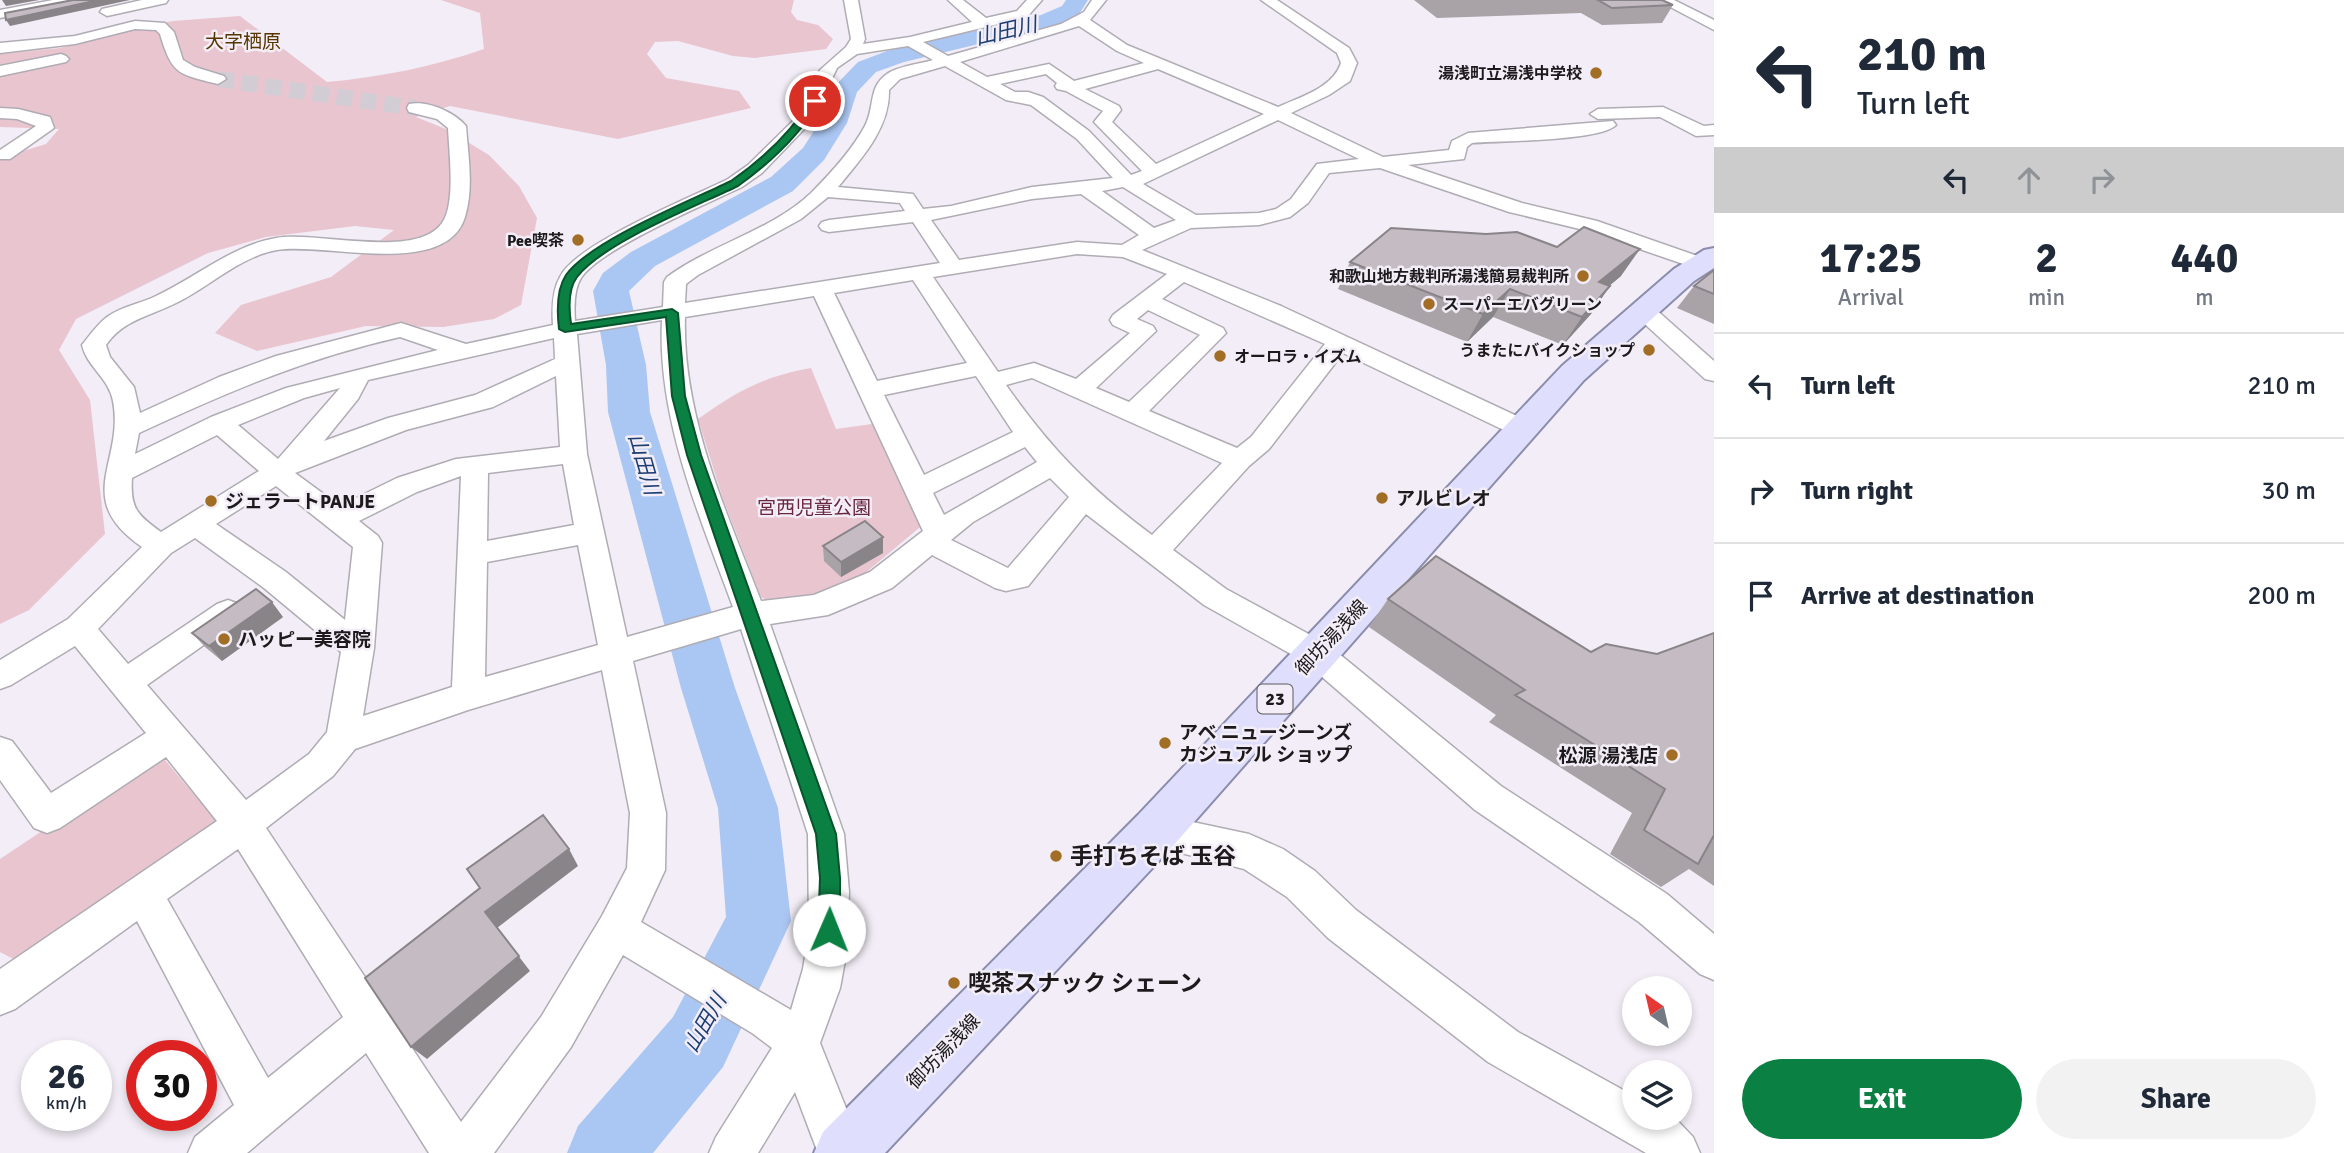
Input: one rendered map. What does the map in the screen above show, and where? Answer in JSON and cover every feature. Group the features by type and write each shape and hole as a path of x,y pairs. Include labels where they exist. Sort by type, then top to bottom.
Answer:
{"main road":[{"name":"御坊湯浅線","path":"843,1153 1155,831 1573,373 1684,275 1708,260"}],"street":[{"path":"3,25 75,0"},
{"path":"88,16 161,0"},
{"path":"466,1153 556,1032 616,930 646,870 648,813 625,651 590,532 574,454 567,362 576,327 563,306 570,277 598,251 710,197 755,169 806,117 832,65 852,50 858,39 851,0"},
{"path":"955,0 984,24"},
{"path":"852,50 912,42 1022,14 1035,0"},
{"path":"733,1153 783,1030 819,988 829,930 830,878 826,834 744,617 678,396 665,314 675,282 696,265 789,218 823,191 876,126 882,103 883,84 901,73 1082,21 1099,0"},
{"path":"830,226 921,217 1032,193 1127,182 1154,172 1277,113 1343,78 1349,63 1344,51 1268,0"},
{"path":"1664,0 1714,26"},
{"path":"1082,21 1122,48 1277,113 1380,162 1516,208 1590,225 1708,260"},
{"path":"0,48 75,40 135,25 160,26 167,32 176,62 189,70 218,79"},
{"path":"0,71 65,58 125,35 160,26"},
{"path":"912,42 985,82 1018,97 1033,99 1073,127 1127,182 1194,222"},
{"path":"1018,97 1057,85 1071,86 1158,64"},
{"path":"985,82 1049,69 1071,86 1113,110 1103,122 1073,127"},
{"path":"161,546 126,519 120,509 117,495 128,418 122,386 95,354 94,345 111,324 164,301 237,258 265,247 295,242 401,248 437,239 451,227 457,203 457,126 443,115 415,108"},
{"path":"1126,251 1153,236 1194,222 1246,220 1282,213 1294,206 1323,168 1458,155 1458,145 1468,138 1592,130 1603,119 1663,112 1702,132 1714,130"},
{"path":"0,113 18,114 44,121 45,128 4,155"},
{"path":"1103,122 1154,172"},
{"path":"1085,188 1153,236"},
{"path":"823,191 902,196 910,200 953,267"},
{"path":"121,472 220,423 295,393 359,375 576,327 1077,248 1126,251 1182,273 1273,311 1523,429"},
{"path":"919,273 1029,435 1053,465 1085,496 1215,597 1316,653 1488,798 1653,908 1714,960"},
{"path":"1079,390 1145,331 1121,320 1182,273"},
{"path":"822,290 916,490 935,539 1006,580 1017,579 1085,496"},
{"path":"1132,413 1215,333 1146,300"},
{"path":"1645,312 1714,374"},
{"path":"126,429 228,382 284,361 378,334 401,330 464,351"},
{"path":"1155,550 1275,425 1338,343"},
{"path":"1682,345 1714,344"},
{"path":"0,676 79,628 161,546 285,467 397,424 484,401 567,362"},
{"path":"869,390 1034,370 1240,460"},
{"path":"285,467 349,394 359,375"},
{"path":"0,994 243,824 321,765 342,738 358,648 368,542 338,519 285,467 220,423"},
{"path":"916,490 1029,435"},
{"path":"338,519 407,485 456,468 574,454"},
{"path":"468,696 475,465"},
{"path":"342,738 468,696 744,617 817,607 881,580 963,515 1053,465"},
{"path":"194,523 275,580 358,648"},
{"path":"473,554 590,532"},
{"path":"125,683 275,580"},
{"path":"79,628 243,824 455,1153"},
{"path":"0,752 47,817 169,736"},
{"path":"1155,831 1249,852 1270,862 1301,884 1342,924 1503,1047 1660,1134 1677,1153"},
{"path":"143,894 262,1111"},
{"path":"616,930 656,951 783,1030 843,1153"},
{"path":"211,1153 370,1022"}],"green space":[{"path":"441,0 794,0 791,12 797,20 818,25 833,39 826,49 755,58 733,56 678,41 655,42 647,54 666,78 739,91 751,108 618,139 450,106 416,117 446,129 489,155 519,186 537,218 521,305 494,319 443,327 366,326 257,351 215,333 241,305 331,277 394,230 355,226 266,237 208,253 76,319 59,350 90,400 105,534 29,610 0,624 0,158 46,144 59,129 0,127 0,54 60,48 125,30 173,21 240,16 327,82 347,80 426,66 484,49 480,13"},
{"name":"宮西児童公園","path":"811,368 836,429 872,424 925,523 858,579 811,596 774,604 761,597 723,499 698,419 751,386"},
{"path":"159,753 219,824 19,962 0,952 0,859"}],"building":[{"path":"73,0 99,0 6,20 5,13"},
{"path":"1598,0 1662,0 1673,5 1612,8"},
{"path":"1584,227 1640,249 1599,282 1610,286 1582,317 1510,289 1483,314 1350,262 1391,228 1486,234 1517,232 1557,247"},
{"path":"1714,270 1714,294 1694,286"},
{"path":"865,521 883,537 841,562 823,546"},
{"path":"1436,556 1591,652 1606,644 1657,654 1714,633 1714,838 1698,864 1644,830 1665,789 1515,695 1525,690 1388,599"},
{"path":"256,589 272,602 209,646 192,633"},
{"path":"543,815 569,849 485,912 519,956 411,1047 365,978 480,888 467,869"}],"waterway":[{"name":"山田川","path":"605,1153 698,1042 759,921 748,808 708,688 629,412 626,365 611,291 616,281 643,259 782,184 814,154 833,123 844,90 867,67 896,56 1049,20 1070,11 1077,0"}],"tunnel":[{"path":"218,79 415,108"}],"place":[{"name":"湯浅町立湯浅中学校","path":"1596,73"},
{"name":"Pee喫茶","path":"578,240"},
{"name":"和歌山地方裁判所湯浅簡易裁判所","path":"1583,276"},
{"name":"スーパーエバグリーン","path":"1429,304"},
{"name":"うまたにバイクショップ","path":"1649,350"},
{"name":"オーロラ・イズム","path":"1220,356"},
{"name":"アルビレオ","path":"1382,498"},
{"name":"ジェラートPANJE","path":"211,501"},
{"name":"ハッピー美容院","path":"224,639"},
{"name":"アベ ニュージーンズ カジュアル ショップ","path":"1165,743"},
{"name":"松源 湯浅店","path":"1672,755"},
{"name":"手打ちそば 玉谷","path":"1056,856"},
{"name":"喫茶スナック シェーン","path":"954,983"}],"district":[{"name":"大字栖原","path":"243,41"}],"route":[{"path":"815,101 806,117 783,142 755,169 735,183 598,251 570,277 563,306 565,329 672,313 678,396 694,455 826,834 830,878 829,930"}]}
